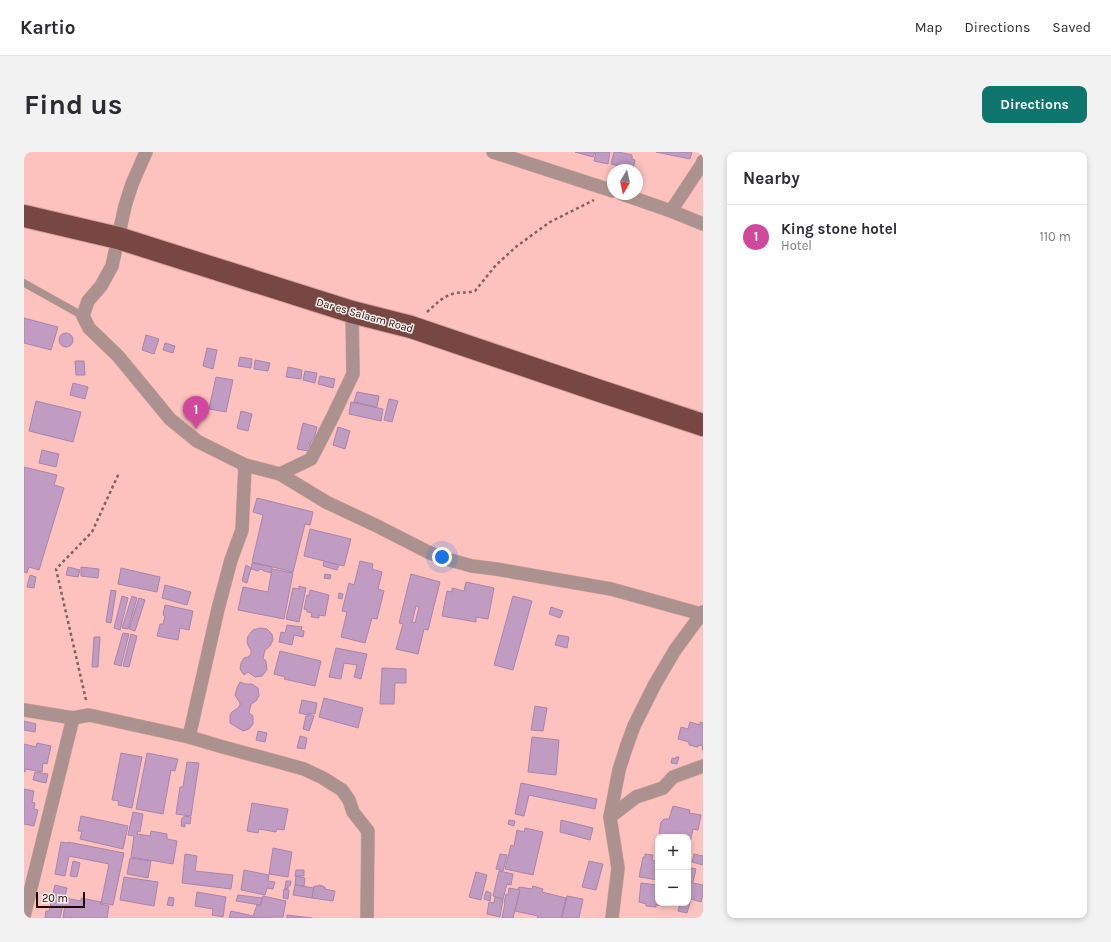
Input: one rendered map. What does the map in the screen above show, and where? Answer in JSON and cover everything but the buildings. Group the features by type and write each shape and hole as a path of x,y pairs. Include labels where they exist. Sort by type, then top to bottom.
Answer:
{"highway":[{"name":"Dar es Salaam Road","path":"24,216 118,238 352,312 411,327 703,425"}],"street":[{"path":"146,152 132,184 112,266 101,286 88,301 83,316 89,328 118,356 170,418 197,441 245,465 280,474 326,502 430,553 450,560 472,566 611,589 702,613 675,650 655,684 634,726 619,770 610,817 618,868 612,918"},
{"path":"493,152 607,189"},
{"path":"671,211 703,161"},
{"path":"639,200 703,224"},
{"path":"280,474 312,459 353,374 352,312"},
{"path":"189,737 220,602 231,560 242,530 245,465"},
{"path":"24,710 73,718 89,715 189,737 304,769 324,778 342,790 349,800 353,812 368,831 367,918"},
{"path":"24,916 73,718"},
{"path":"610,817 636,796 662,788 673,777 703,766"}],"lane":[{"path":"24,283 83,316"}],"path":[{"path":"411,327 446,296 457,292 472,292 477,290 496,265 517,246 545,226 596,199"},
{"path":"89,715 56,569 92,532 119,473"}],"place":[{"name":"King stone hotel","path":"196,429"}]}
